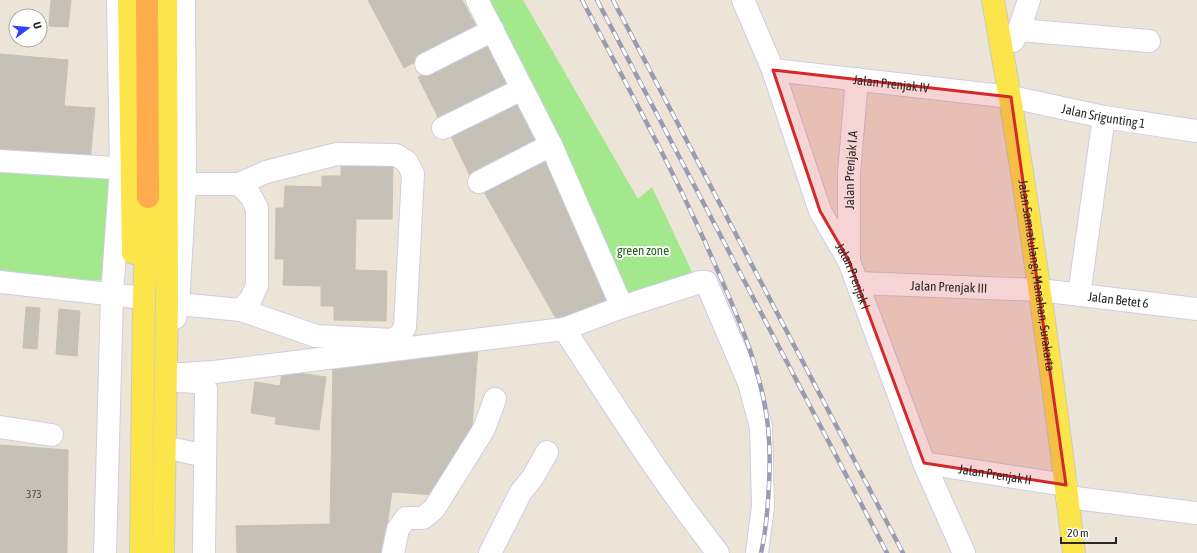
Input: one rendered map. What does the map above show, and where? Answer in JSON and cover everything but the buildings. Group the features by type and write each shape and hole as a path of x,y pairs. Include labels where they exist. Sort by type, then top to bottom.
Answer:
{"highway":[{"path":"147,0 157,197"}],"main road":[{"path":"129,0 126,169 132,253 144,298"},
{"path":"141,553 144,298 157,197 166,0"},
{"name":"Jalan Samratulangi, Manahan, Surakarta","path":"993,0 1011,97 1040,290 1074,553"},
{"path":"157,197 166,376 163,553"}],"street":[{"path":"105,553 112,294 126,169 118,0"},
{"path":"166,376 178,304 184,184 184,0"},
{"path":"477,0 551,145 622,307"},
{"name":"Jalan Prenjak I","path":"743,0 773,70 820,211 849,261 924,463 964,553"},
{"path":"1003,58 1019,30 1029,0"},
{"path":"426,64 493,30"},
{"path":"1019,30 1149,41"},
{"name":"Jalan Prenjak IV","path":"773,70 1011,97"},
{"name":"Jalan Prenjak I.A","path":"849,261 849,173 857,79"},
{"path":"443,128 522,89"},
{"name":"Jalan Srigunting 1","path":"1011,97 1104,117 1197,131"},
{"path":"1079,295 1104,117"},
{"path":"479,182 551,145"},
{"path":"178,304 241,310 316,336 393,340 400,335 405,327 413,174 407,162 396,155 337,154 266,172 239,184 184,184"},
{"path":"0,161 126,169"},
{"path":"239,184 250,195 257,208 257,285 251,299 241,310"},
{"path":"0,282 144,298"},
{"path":"166,376 214,372 564,329 622,307 700,282 706,282 749,384 761,428 763,506 757,553"},
{"name":"Jalan Prenjak III","path":"858,283 1040,290"},
{"name":"Jalan Betet 6","path":"1040,290 1197,309"},
{"path":"564,329 648,458 688,515 718,553"},
{"path":"166,376 197,382 203,384 206,389 204,553"},
{"path":"393,553 398,529 406,518 423,518 434,509 484,429 495,399"},
{"path":"0,427 52,435"},
{"path":"165,447 205,456"},
{"path":"490,553 521,492 532,477 546,452"},
{"name":"Jalan Prenjak II","path":"924,463 1067,491 1197,513"}],"highlighted area":[{"path":"773,70 1011,97 1066,485 924,463 849,261 820,211"}],"green space":[{"name":"green zone","path":"486,0 523,0 638,199 652,187 694,276 624,297"},
{"path":"0,165 115,175 112,281 0,275"}],"railway":[{"path":"582,0 691,211 735,310 752,356 764,403 769,441 770,470 768,501 761,553"},
{"path":"597,0 887,553"},
{"path":"613,0 903,553"}]}
